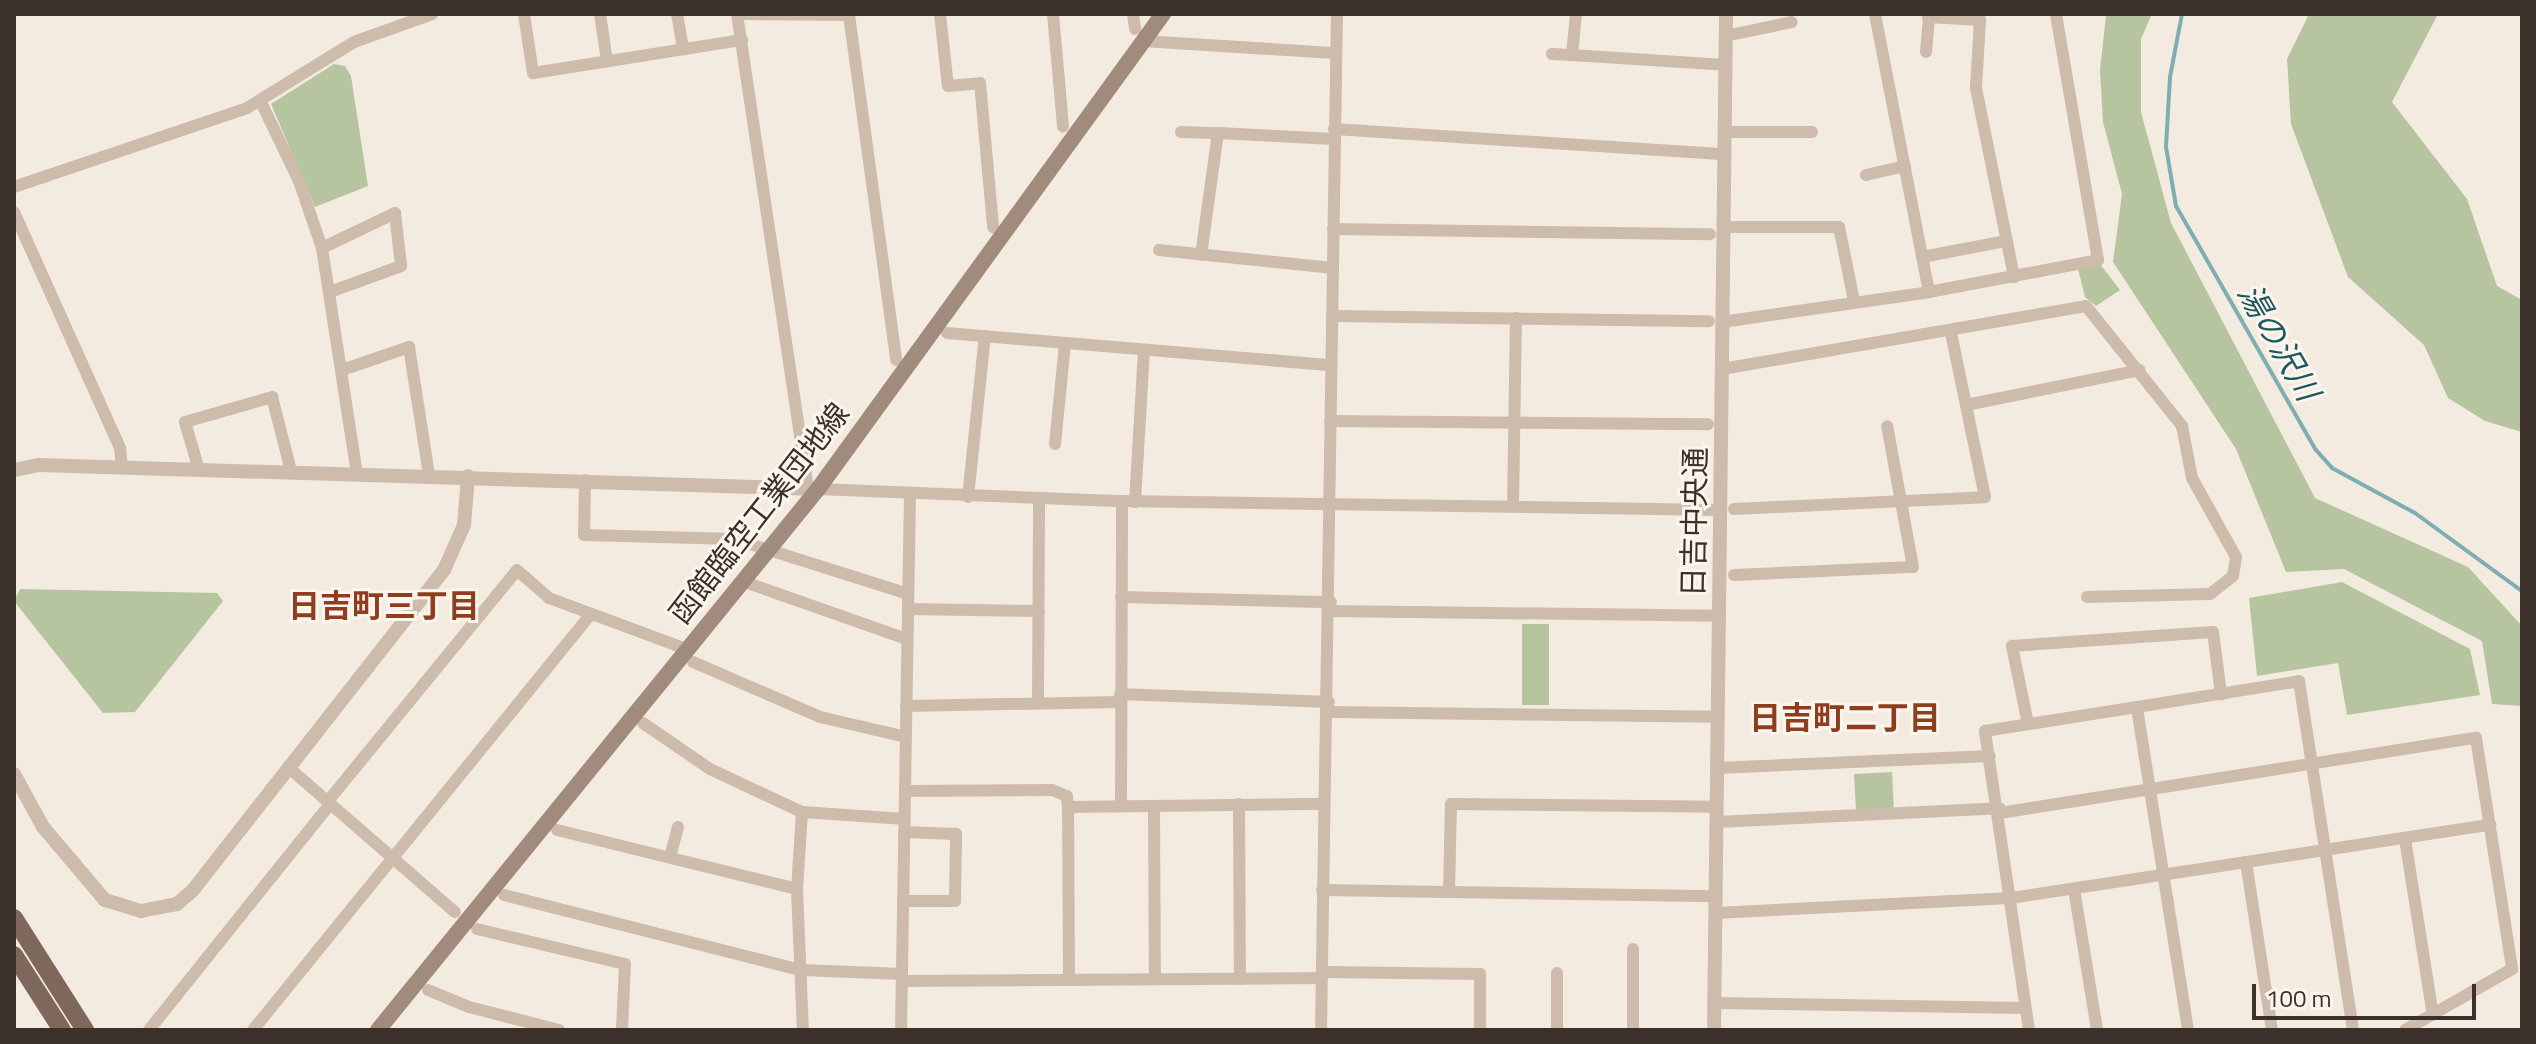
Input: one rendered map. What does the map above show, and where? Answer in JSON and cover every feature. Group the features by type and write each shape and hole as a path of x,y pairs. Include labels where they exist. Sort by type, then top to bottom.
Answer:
{"main road":[{"name":"函館臨空工業団地線","path":"378,1030 689,656 1139,35 1163,14"},
{"path":"14,918 85,1030"},
{"path":"14,955 62,1030"}],"street":[{"path":"14,187 260,100 354,42 432,14"},
{"path":"524,14 533,73 742,40"},
{"path":"600,14 607,61"},
{"path":"677,14 683,49"},
{"path":"813,488 737,14 849,15 896,360"},
{"path":"940,14 948,86 980,83 993,227"},
{"path":"1053,14 1063,127"},
{"path":"1133,14 1139,35 1336,53"},
{"path":"1321,1030 1331,606 1330,421 1337,14"},
{"path":"1572,55 1576,14"},
{"name":"日吉中央通","path":"1714,1030 1719,616 1727,510 1722,369 1716,322 1716,230 1724,154 1726,14"},
{"path":"1875,14 1929,292"},
{"path":"1332,316 1716,322 1929,292 2098,260 2100,255 2056,14"},
{"path":"1926,52 1928,16 1980,20 1976,88 2014,277"},
{"path":"1725,36 1792,22"},
{"path":"1552,54 1725,65"},
{"path":"260,100 299,181 322,248 357,473"},
{"path":"1181,132 1334,134 1724,154"},
{"path":"1724,132 1812,132"},
{"path":"1201,255 1218,133"},
{"path":"1866,175 1905,166"},
{"path":"14,212 120,448 122,467"},
{"path":"322,248 395,213 401,266 330,292"},
{"path":"1333,229 1716,230 1839,227 1854,301"},
{"path":"1922,257 2006,241"},
{"path":"1159,250 1333,268"},
{"path":"1722,369 1951,333 2086,306 2182,426 2192,478 2229,535 2236,566 2227,585 2210,594 2087,597"},
{"path":"1513,507 1516,318"},
{"path":"947,333 1331,365"},
{"path":"14,470 39,465 468,476 1039,499 1727,510 1985,497 1951,333"},
{"path":"968,497 985,336"},
{"path":"1055,444 1065,344"},
{"path":"342,370 409,347 429,475"},
{"path":"1121,806 1121,597 1144,351"},
{"path":"1966,405 2140,370"},
{"path":"199,470 185,422 272,397 291,471"},
{"path":"1330,421 1515,420 1708,424"},
{"path":"1734,575 1913,567 1887,426"},
{"path":"14,774 43,827 94,891 122,909 150,912 177,904 193,890 444,570 464,525 468,476"},
{"path":"585,480 584,535 734,539 908,594"},
{"path":"901,1030 910,495"},
{"path":"1038,703 1039,499"},
{"path":"149,1030 517,570 549,598 689,656 820,717 906,737"},
{"path":"742,581 907,639"},
{"path":"1121,597 1719,616"},
{"path":"908,609 1039,611"},
{"path":"253,1030 591,614"},
{"path":"2028,724 2012,646 2213,632 2221,694"},
{"path":"2029,1030 2000,810 1985,731 2299,681 2353,1030"},
{"path":"906,706 1120,698 1718,717"},
{"path":"2137,708 2188,1030"},
{"path":"643,723 710,769 802,812 956,834 955,901 903,901"},
{"path":"1449,891 1451,804 1717,814 2000,810 2476,738 2512,969 2405,1030"},
{"path":"1717,768 1990,756"},
{"path":"288,767 455,912"},
{"path":"906,791 1052,790 1067,796 1069,980"},
{"path":"1239,804 1240,979"},
{"path":"1068,807 1324,804"},
{"path":"1154,806 1155,979"},
{"path":"802,812 797,889 803,1030"},
{"path":"1716,913 2011,898 2490,825"},
{"path":"670,857 678,827"},
{"path":"557,830 797,889"},
{"path":"2405,839 2433,1015"},
{"path":"2246,862 2272,1030"},
{"path":"2074,889 2097,1030"},
{"path":"1322,890 1716,896"},
{"path":"504,895 801,970 902,978 1069,980 1480,974 1480,1030"},
{"path":"477,929 625,964 622,1030"},
{"path":"1633,949 1633,1030"},
{"path":"1557,973 1557,1030"},
{"path":"428,990 456,1003 559,1030"},
{"path":"1714,1003 2025,1008"}],"green space":[{"path":"2152,14 2141,39 2141,112 2171,223 2315,498 2468,567 2522,626 2522,706 2492,704 2482,641 2344,569 2286,572 2236,449 2113,262 2122,194 2103,122 2100,70 2106,16"},
{"path":"2309,14 2438,14 2392,102 2467,199 2497,286 2522,300 2522,432 2485,421 2448,398 2424,345 2348,277 2291,124 2287,59"},
{"path":"334,64 345,66 351,76 368,186 315,207 271,104"},
{"path":"2100,264 2120,290 2096,306 2085,297 2078,269"},
{"path":"2342,582 2470,649 2480,695 2347,715 2338,663 2257,676 2249,598"},
{"path":"20,589 217,593 223,601 135,712 103,713 14,601"},
{"path":"1522,624 1549,624 1549,705 1522,705"},
{"path":"1892,772 1894,808 1856,810 1854,774"}],"waterway":[{"name":"湯の沢川","path":"2182,14 2170,77 2166,147 2176,206 2316,450 2332,468 2415,513 2522,591"}],"district":[{"name":"日吉町三丁目","path":"384,605"},
{"name":"日吉町二丁目","path":"1845,717"}]}
